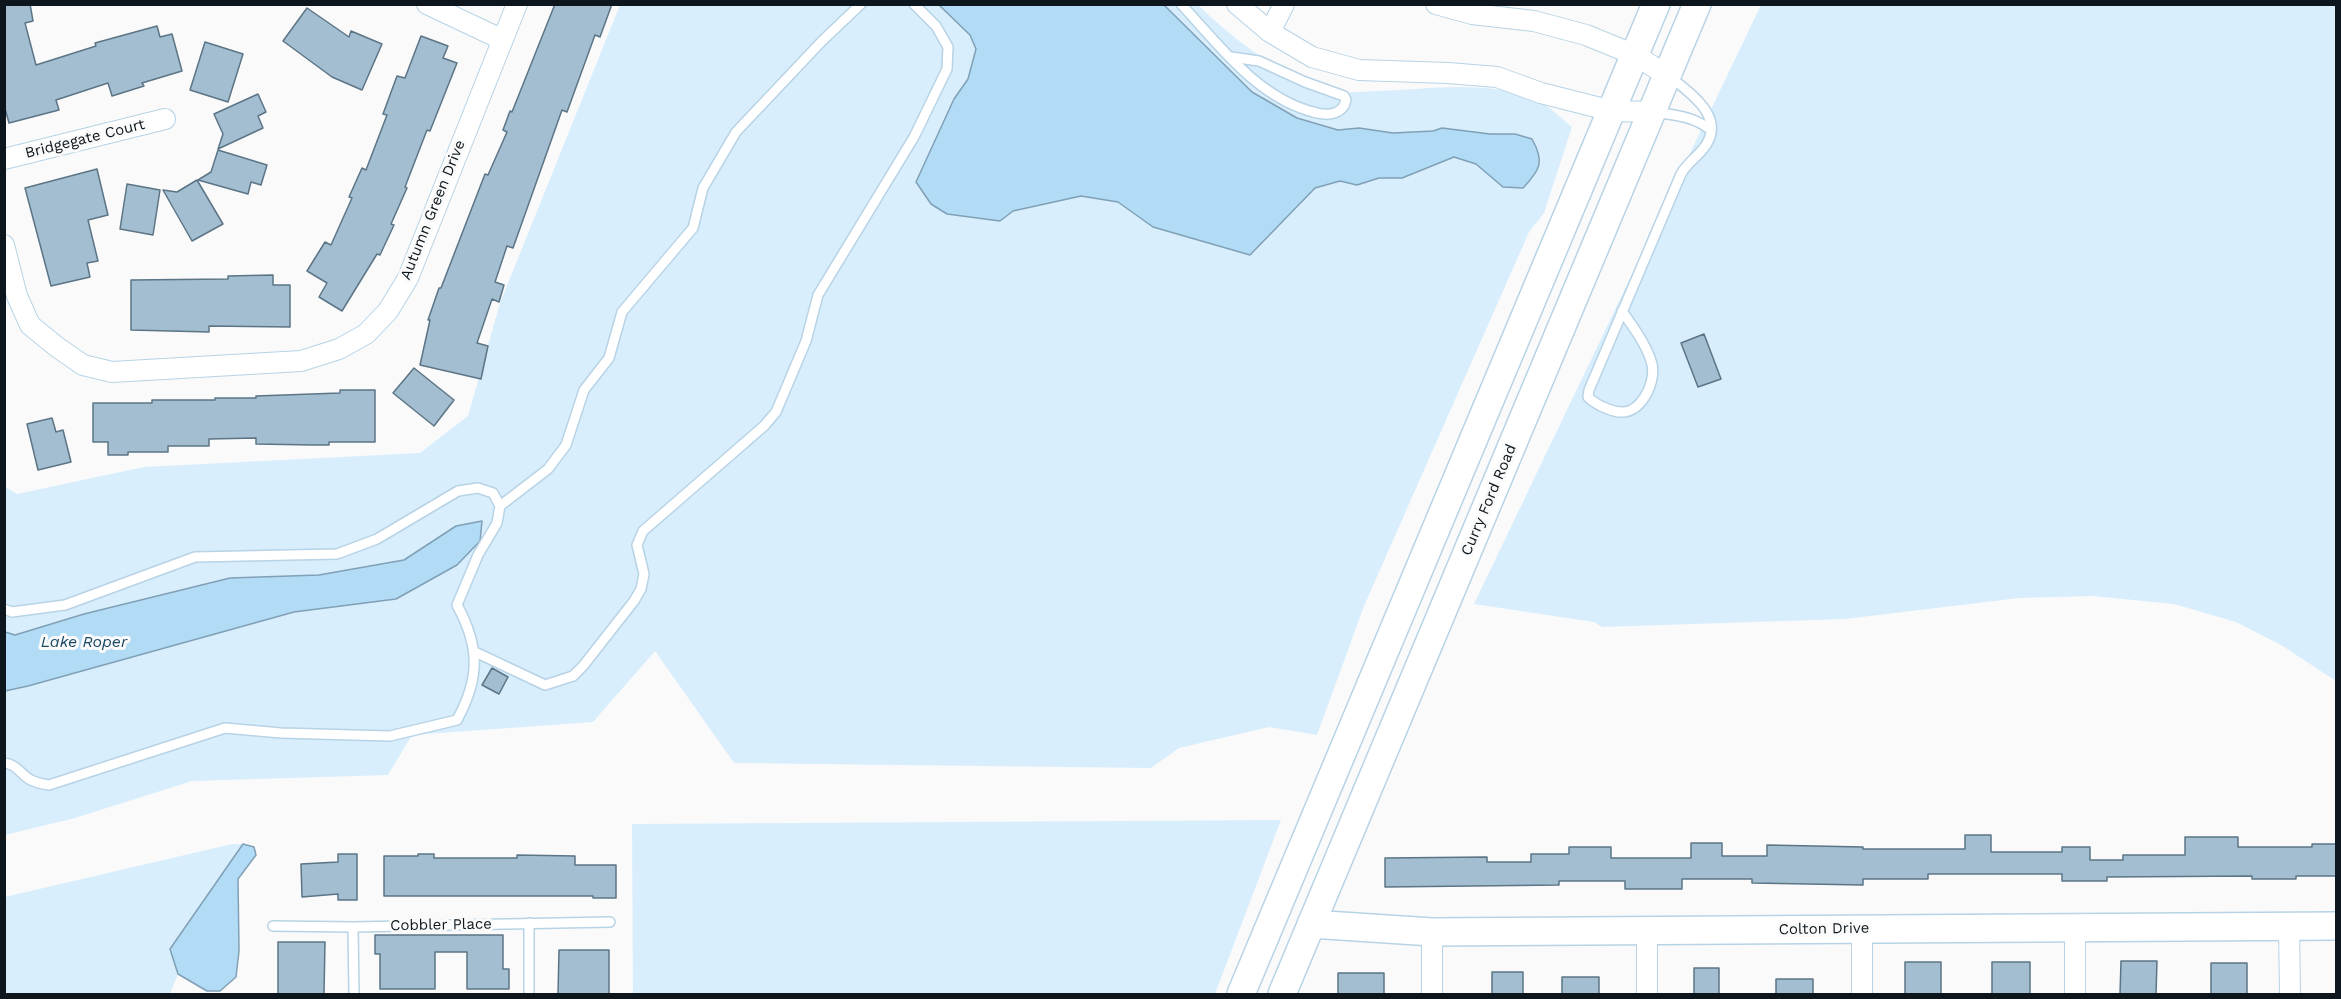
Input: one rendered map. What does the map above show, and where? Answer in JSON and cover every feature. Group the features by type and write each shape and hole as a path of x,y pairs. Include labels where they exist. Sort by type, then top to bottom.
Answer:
{"main road":[{"path":"1241,994 1656,4"},
{"name":"Curry Ford Road","path":"1281,994 1697,4"},
{"path":"1311,924 1305,901 1308,875 1440,555 1444,512"},
{"name":"Colton Drive","path":"1311,924 1432,932 2337,926"},
{"path":"1267,933 1281,948 1282,958 1267,994"}],"street":[{"path":"427,4 501,39"},
{"name":"Autumn Green Drive","path":"4,245 16,296 30,325 83,365 112,372 301,361 339,350 366,334 388,311 408,278 501,39 517,4"},
{"path":"1270,32 1284,4"},
{"path":"1436,4 1472,14 1545,24 1586,34 1635,55 1668,76"},
{"path":"1242,6 1270,32 1312,57 1359,70 1448,72 1497,77 1541,93 1612,111 1653,112"},
{"name":"Bridgegate Court","path":"4,159 165,119"},
{"path":"2289,926 2290,994"},
{"path":"2074,927 2075,994"},
{"path":"1862,928 1862,994"},
{"path":"1647,931 1647,994"},
{"path":"1432,932 1432,994"}],"lane":[{"path":"500,506 548,469 566,445 584,390 609,358 621,312 693,228 703,188 736,132 822,41 861,4"},
{"path":"475,652 545,685 573,676 634,601 641,589 644,574 637,545 643,531 764,426 776,412 806,341 818,295 914,137 947,69 948,47 936,26 914,4"},
{"path":"1182,4 1231,57 1247,74 1276,97 1299,109 1325,115 1334,113 1345,106 1344,96 1305,82 1260,61 1231,57"},
{"path":"1622,311 1645,346 1652,364 1653,377 1643,401 1636,408 1618,414 1593,402 1588,397 1589,390 1622,311 1681,174 1687,163 1703,149 1709,139 1711,129 1705,107 1695,96 1668,76"},
{"path":"1653,112 1688,117 1711,129"},
{"path":"4,609 12,612 65,605 195,557 338,554 377,539 458,490 478,488 493,493 500,506 497,523 478,555 457,605 468,625 475,652 474,681 469,699 457,720 390,736 281,733 225,728 49,785 36,783 27,778 18,768 4,763"},
{"name":"Cobbler Place","path":"273,926 353,927 610,922"},
{"path":"529,923 529,994"},
{"path":"353,927 354,994"}],"shaded area":[{"path":"620,5 1198,5 1230,34 1266,60 1284,71 1324,87 1345,92 1460,87 1500,90 1543,104 1572,127 1544,213 1529,232 1364,606 1317,735 1269,727 1179,748 1151,768 734,763 655,651 593,722 412,735 388,775 192,781 75,818 5,835 4,486 17,494 144,467 420,453 468,416 500,303"},
{"path":"1761,5 2336,5 2336,681 2281,645 2236,622 2174,604 2093,596 2019,598 1845,619 1602,627 1594,622 1474,604"},
{"path":"1281,820 1215,994 633,994 632,824"},
{"path":"232,844 243,844 170,949 178,974 170,994 5,994 5,897"}],"water":[{"path":"939,5 1164,5 1252,92 1297,118 1338,130 1359,128 1393,133 1433,131 1442,128 1490,134 1515,134 1532,139 1538,154 1539,165 1523,188 1503,187 1476,164 1454,157 1402,178 1379,178 1357,185 1340,181 1315,188 1250,255 1153,227 1118,202 1081,196 1013,211 1000,221 947,214 931,204 916,182 954,99 968,79 976,49 970,35"},
{"name":"Lake Roper","path":"482,521 480,541 457,565 396,599 294,612 5,691 5,632 15,635 84,614 230,578 319,575 404,560 456,526"},
{"path":"243,844 254,847 256,855 238,879 239,951 236,977 220,991 207,991 178,974 170,949"}],"building":[{"path":"4,4 30,4 33,21 25,23 36,65 96,46 95,43 157,26 160,37 172,34 182,71 142,83 144,86 112,96 108,83 56,100 59,110 9,123 4,105"},
{"path":"555,4 612,4 600,37 595,35 567,112 562,110 513,248 507,246 495,282 504,285 499,302 492,299 477,343 488,346 481,379 420,365 430,320 428,320 439,288 441,288 485,174 488,175 507,132 503,130 510,111 512,112"},
{"path":"307,8 349,37 351,31 382,44 362,90 332,77 283,41"},
{"path":"421,36 448,46 443,58 457,63 430,131 427,130 405,187 407,188 391,224 394,225 380,255 377,254 342,311 319,297 327,283 307,271 325,242 331,245 352,198 349,197 362,168 366,170 387,115 383,114 397,76 405,78"},
{"path":"205,42 243,54 228,102 190,90"},
{"path":"258,94 266,112 258,116 263,128 218,149 223,134 214,114"},
{"path":"218,150 267,165 261,185 251,182 248,194 198,180 211,172"},
{"path":"97,169 108,215 88,220 98,261 87,263 90,277 51,286 25,188"},
{"path":"197,180 223,224 192,241 163,190 177,192"},
{"path":"127,184 160,190 153,235 120,229"},
{"path":"273,275 273,285 290,285 290,327 209,326 209,332 131,330 131,280 228,279 228,276"},
{"path":"1704,334 1721,379 1698,387 1681,343"},
{"path":"414,368 454,400 434,426 393,393"},
{"path":"340,390 375,390 375,442 329,442 329,445 256,444 256,438 209,439 209,446 168,446 168,452 128,452 128,455 108,455 108,442 93,442 93,403 152,403 152,400 256,398 256,396 340,393"},
{"path":"52,418 56,432 63,430 71,462 38,470 27,424"},
{"path":"492,668 508,677 499,694 482,685"},
{"path":"1965,835 1991,835 1991,852 2062,852 2062,847 2090,847 2090,860 2123,860 2123,855 2185,855 2185,837 2238,837 2238,847 2312,847 2312,844 2337,844 2337,876 2296,876 2296,879 2252,879 2252,876 2107,877 2107,881 2062,881 2062,874 1928,874 1928,879 1863,879 1863,885 1752,883 1752,879 1682,879 1682,889 1625,889 1625,881 1559,881 1559,885 1385,887 1385,858 1487,857 1487,862 1531,862 1531,854 1569,854 1569,847 1611,847 1611,858 1691,858 1691,843 1722,843 1722,856 1767,856 1767,845 1863,847 1863,849 1965,849"},
{"path":"338,854 357,854 357,900 338,900 338,894 302,897 301,864 338,862"},
{"path":"418,854 434,854 434,858 517,858 517,855 575,856 575,865 616,865 616,898 593,898 593,896 384,896 384,856 418,856"},
{"path":"375,935 503,935 503,969 509,969 509,989 467,989 467,952 435,952 435,989 380,989 380,954 375,954"},
{"path":"278,942 325,942 324,994 278,994"},
{"path":"559,950 609,950 609,994 558,994"},
{"path":"2121,961 2157,961 2156,994 2120,994"},
{"path":"1905,962 1941,962 1941,994 1905,994"},
{"path":"1992,962 2030,962 2030,994 1992,994"},
{"path":"2211,963 2247,963 2247,994 2211,994"},
{"path":"1694,968 1719,968 1719,994 1694,994"},
{"path":"1492,972 1523,972 1523,994 1492,994"},
{"path":"1338,973 1384,973 1384,994 1338,994"},
{"path":"1562,977 1599,977 1599,994 1562,994"},
{"path":"1776,979 1813,979 1813,994 1776,994"}]}
